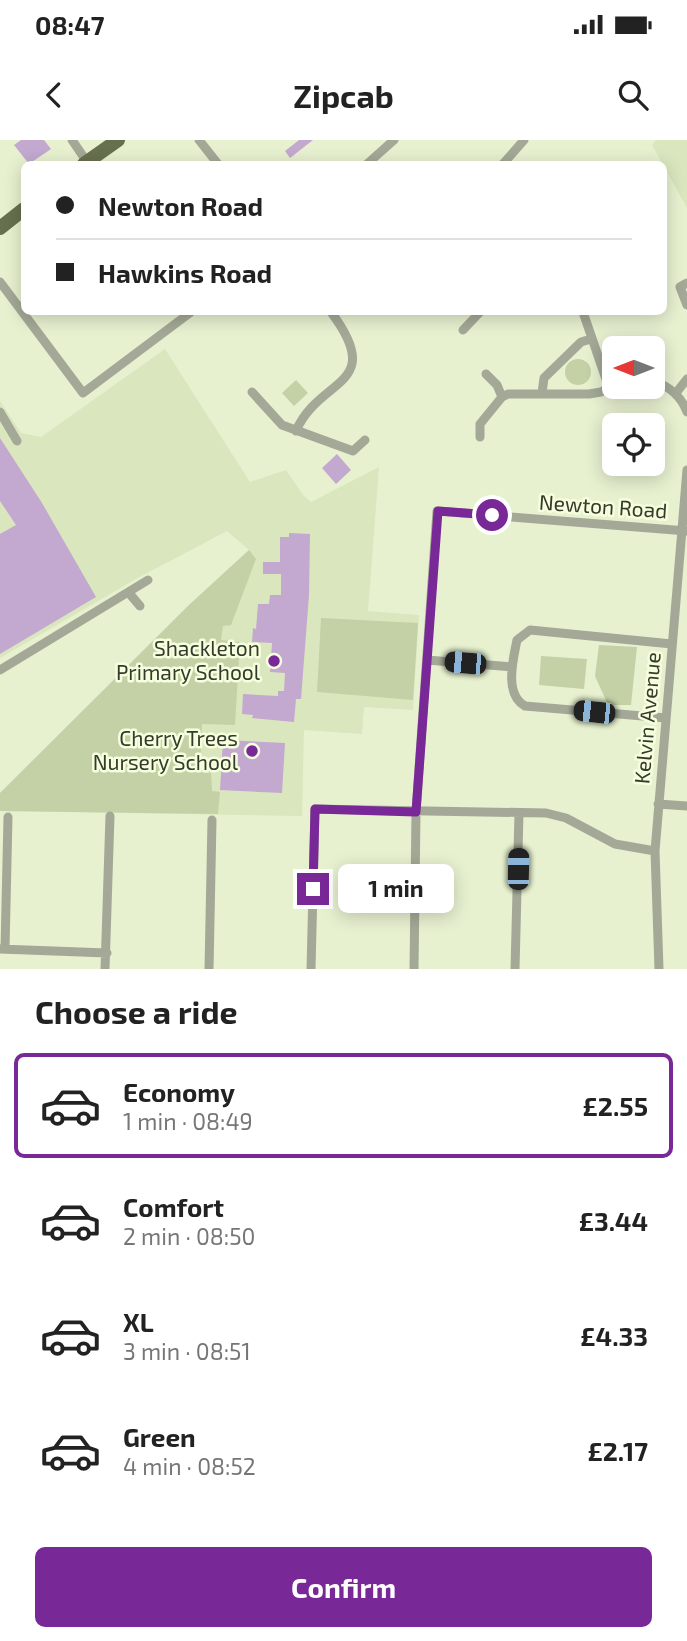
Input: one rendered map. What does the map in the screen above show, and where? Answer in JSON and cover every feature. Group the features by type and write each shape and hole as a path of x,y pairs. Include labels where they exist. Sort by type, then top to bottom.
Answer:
{"main road":[{"path":"89,161 118,140"},
{"path":"0,228 21,211"}],"street":[{"path":"72,140 85,161"},
{"path":"200,140 216,161"},
{"path":"370,161 394,140"},
{"path":"506,161 524,140"},
{"path":"0,282 21,310"},
{"path":"687,283 680,287 687,305"},
{"path":"25,315 83,393 187,315"},
{"path":"296,431 302,418 349,372 352,362 351,343 333,315"},
{"path":"463,330 472,315"},
{"path":"584,315 602,364"},
{"path":"542,393 544,378 581,342 591,339"},
{"path":"486,374 497,385 502,397"},
{"path":"676,393 687,379"},
{"path":"665,385 676,393 687,412"},
{"path":"480,438 480,424 502,397 518,392 589,394 602,389"},
{"path":"252,392 273,418 296,431 353,451 365,440"},
{"path":"0,412 17,441"},
{"name":"Kelvin Avenue","path":"659,969 655,851 672,644 685,531 687,470"},
{"name":"Newton Road","path":"427,660 438,511 685,531"},
{"path":"0,670 148,580"},
{"path":"129,593 140,606"},
{"path":"666,718 525,706 517,701 513,692 512,667 517,640 530,630 672,644"},
{"path":"414,969 416,812 427,660 512,667"},
{"path":"658,804 687,806"},
{"path":"311,969 315,809 546,813 566,818 615,844 655,851"},
{"path":"516,969 519,813"},
{"path":"105,969 110,816"},
{"path":"8,817 2,949 107,953"},
{"path":"209,969 212,820"}],"shaded area":[{"path":"656,140 687,140 687,208 667,172 667,161 661,161 652,145"},
{"path":"165,349 250,482 286,470 311,502 379,467 368,611 419,615 413,710 364,707 362,734 304,730 302,816 0,811 0,793 190,604 249,550 227,531 136,579 0,658 0,401 21,433 41,437"},
{"path":"578,359 588,362 591,372 588,382 578,385 568,382 565,372 568,362"},
{"path":"296,380 308,393 294,406 282,393"},
{"path":"249,550 256,559 231,625 223,626 221,640 240,642 235,725 202,724 200,772 211,773 212,791 220,792 218,814 0,811 0,793 190,604"},
{"path":"321,618 418,623 413,700 317,692"},
{"path":"599,645 637,647 631,705 608,705 595,676"},
{"path":"541,656 587,659 584,689 539,685"}],"building":[{"path":"21,140 44,140 51,149 33,161 27,161 14,145"},
{"path":"299,140 313,140 290,158 285,151"},
{"path":"0,438 42,503 96,597 0,654 0,534 16,525 0,501"},
{"path":"337,454 351,470 336,484 322,468"},
{"path":"289,533 310,534 309,595 301,699 296,699 294,722 252,718 253,715 242,714 243,694 278,696 278,691 284,691 285,673 270,672 272,643 252,642 258,604 269,604 270,595 281,595 281,574 263,574 263,562 280,562 280,537 289,537"},
{"path":"223,740 285,743 282,793 220,790"}],"place":[{"name":"Shackleton Primary School","path":"274,661"},
{"name":"Cherry Trees Nursery School","path":"252,751"}],"route":[{"path":"313,889 315,809 416,812 438,511 492,515"}]}
